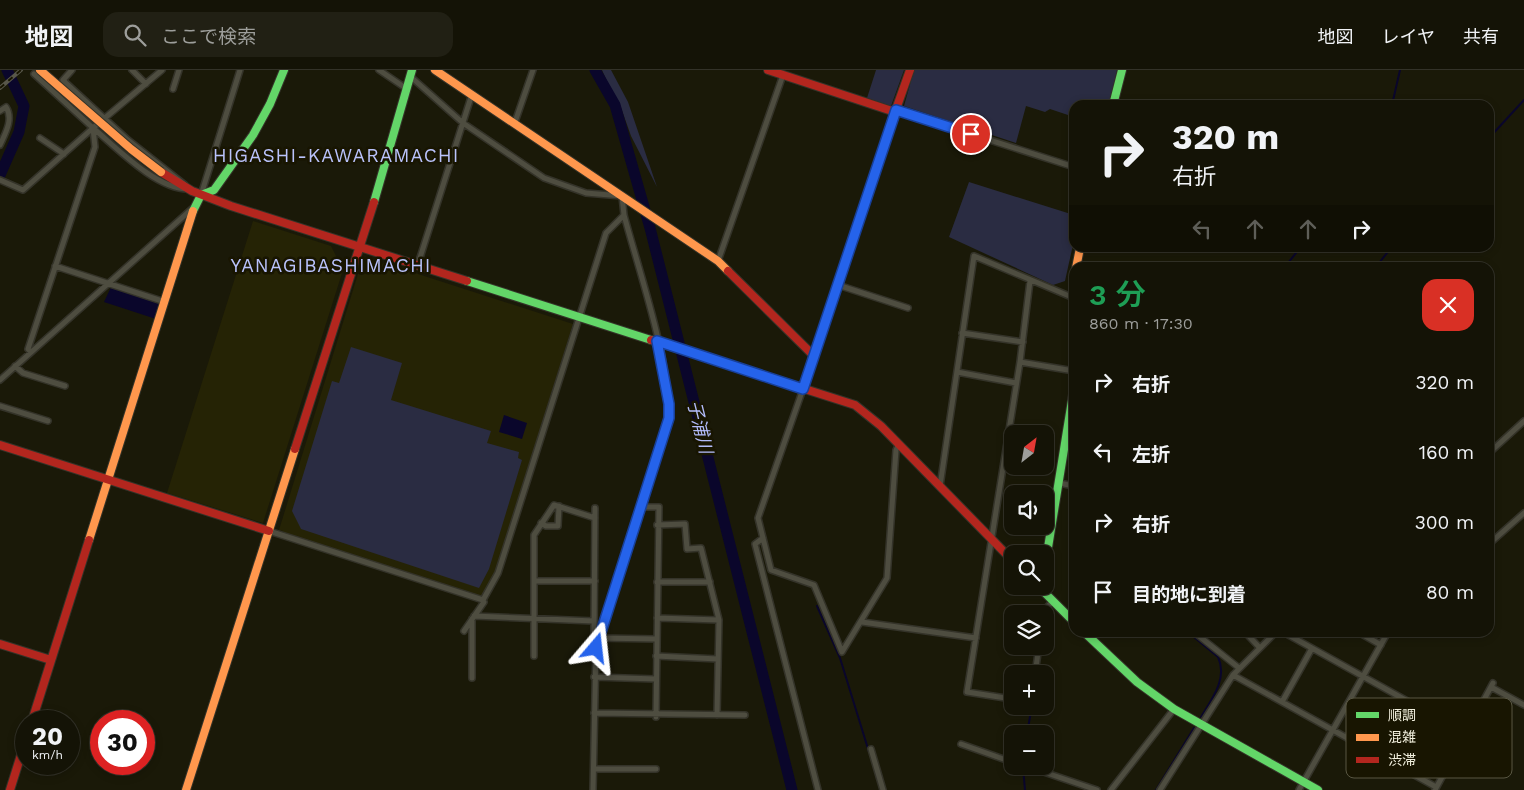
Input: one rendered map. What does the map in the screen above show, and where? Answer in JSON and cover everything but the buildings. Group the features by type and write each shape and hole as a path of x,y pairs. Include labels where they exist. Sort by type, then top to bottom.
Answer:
{"street":[{"path":"52,91 72,70"},
{"path":"132,70 146,84"},
{"path":"0,180 23,190 104,118 162,70"},
{"path":"173,89 179,70"},
{"path":"35,710 194,207 201,195 240,70"},
{"path":"201,195 214,190 253,135 270,104 284,70"},
{"path":"379,70 407,89"},
{"path":"435,70 515,122 718,261 814,356"},
{"path":"515,122 533,70"},
{"path":"768,70 1069,165"},
{"path":"898,444 896,450 887,578 862,622 842,652 814,585 771,570 758,518 910,70"},
{"path":"1114,100 1122,70"},
{"path":"37,72 52,91 93,128 155,178 175,189 188,189"},
{"path":"37,72 130,149 161,172 201,195 855,405 898,444 1004,552"},
{"path":"186,790 360,246 412,73 464,124 556,184 586,193 622,196"},
{"path":"718,261 783,75"},
{"path":"63,80 140,150 180,179 188,189"},
{"path":"418,264 472,94"},
{"path":"0,111 6,107 10,114 8,128 0,146"},
{"path":"30,352 28,349 95,147 93,128"},
{"path":"40,138 64,154"},
{"path":"593,790 594,677 598,638 669,418 669,404 660,342 624,215 622,196"},
{"path":"0,380 194,207"},
{"path":"464,631 498,573 581,317 606,233 624,215"},
{"path":"940,486 974,256 1069,296"},
{"path":"55,266 165,302"},
{"path":"1004,698 967,692 1020,362 1030,281"},
{"path":"838,284 908,308"},
{"path":"962,333 1022,342"},
{"path":"1020,362 1069,370"},
{"path":"15,366 23,373 65,386"},
{"path":"957,372 1016,383"},
{"path":"0,406 48,421"},
{"path":"1049,545 1069,420"},
{"path":"1494,448 1524,421"},
{"path":"0,446 483,600"},
{"path":"1059,484 1069,485"},
{"path":"534,656 534,535 554,504 596,518"},
{"path":"541,523 546,526 558,526 559,506"},
{"path":"641,507 659,507 656,716"},
{"path":"595,508 594,633 598,638"},
{"path":"1494,540 1524,513"},
{"path":"658,525 685,524 687,549 700,548 719,620 717,715"},
{"path":"763,538 754,544 818,790"},
{"path":"534,581 595,581"},
{"path":"658,582 710,582"},
{"path":"1047,595 1069,617"},
{"path":"1049,605 1053,601"},
{"path":"473,618 594,620"},
{"path":"472,678 473,618"},
{"path":"657,618 719,620"},
{"path":"862,622 976,638"},
{"path":"1089,637 1137,682 1174,709 1318,790"},
{"path":"1200,637 1239,668"},
{"path":"1250,637 1259,647"},
{"path":"1160,790 1233,675 1270,637"},
{"path":"1290,637 1400,698"},
{"path":"1367,637 1381,645"},
{"path":"1352,698 1385,637"},
{"path":"598,638 657,639"},
{"path":"0,644 51,660"},
{"path":"1282,702 1311,650"},
{"path":"656,656 718,659"},
{"path":"1233,675 1346,739"},
{"path":"594,677 656,678"},
{"path":"1485,698 1492,685 1524,705"},
{"path":"1111,790 1174,709"},
{"path":"1299,790 1346,709"},
{"path":"594,713 656,716 745,715"},
{"path":"961,744 1004,759"},
{"path":"871,749 884,790"},
{"path":"594,769 656,769"},
{"path":"10,790 15,774"},
{"path":"1053,775 1097,790"},
{"path":"1415,778 1435,789"}],"shaded area":[{"path":"602,70 611,70 628,102 657,187 631,136 619,102 615,99"},
{"path":"876,70 904,70 891,106 867,98"},
{"path":"914,70 1117,70 1110,100 1069,100 1069,115 1050,109 1045,112 1026,106 1016,143 904,106"},
{"path":"969,182 1069,213 1069,252 1071,252 1065,281 1053,285 949,237"},
{"path":"253,221 331,246 343,270 263,523 167,493"},
{"path":"384,263 573,324 495,573 481,597 284,534 283,531 279,530 358,274 362,275"},
{"path":"112,285 161,303 156,319 104,302"},
{"path":"351,347 402,363 391,400 491,431 487,443 519,452 518,458 522,460 489,569 479,588 301,529 292,511 332,381 339,383"},
{"path":"504,415 527,423 522,439 499,432"}],"waterway":[{"path":"0,175 19,132 24,106 7,70"},
{"name":"子浦川","path":"595,70 615,105 650,228 792,790"},
{"path":"1393,100 1400,70"},
{"path":"392,76 398,80"},
{"path":"1494,133 1524,100"},
{"path":"1289,262 1297,252"},
{"path":"1380,262 1388,252"},
{"path":"817,606 840,658 869,752"},
{"path":"1194,637 1218,657 1221,665 1220,680 1217,688 1201,717"},
{"path":"1029,725 1030,715"},
{"path":"1156,790 1194,728"},
{"path":"1024,775 1025,790"}],"railway":[{"path":"0,88 21,70"}],"traffic: fast":[{"path":"193,211 201,195 214,190 253,135 270,104 284,70"},
{"path":"374,202 412,70"},
{"path":"1114,100 1122,70"},
{"path":"803,389 895,112"},
{"path":"467,281 651,340"},
{"path":"1048,545 1069,419"},
{"path":"1047,595 1069,617"},
{"path":"1089,637 1137,682 1174,709 1318,790"}],"traffic: slow":[{"path":"40,70 131,149 161,172"},
{"path":"435,70 718,261 728,271"},
{"path":"89,540 193,211"},
{"path":"1077,262 1079,252"},
{"path":"186,790 295,449"}],"traffic: jam":[{"path":"768,70 895,112 910,70"},
{"path":"161,172 192,191 231,206 467,281"},
{"path":"295,449 374,202"},
{"path":"728,271 814,356"},
{"path":"651,340 855,405 881,426 1004,552"},
{"path":"0,445 269,531"},
{"path":"35,710 89,540"},
{"path":"0,644 51,660"},
{"path":"10,790 15,774"}],"district":[{"name":"HIGASHI-KAWARAMACHI","path":"336,155"},
{"name":"YANAGIBASHIMACHI","path":"331,265"}],"route":[{"path":"596,648 669,418 669,404 657,341 803,389 896,110 971,134"}]}
